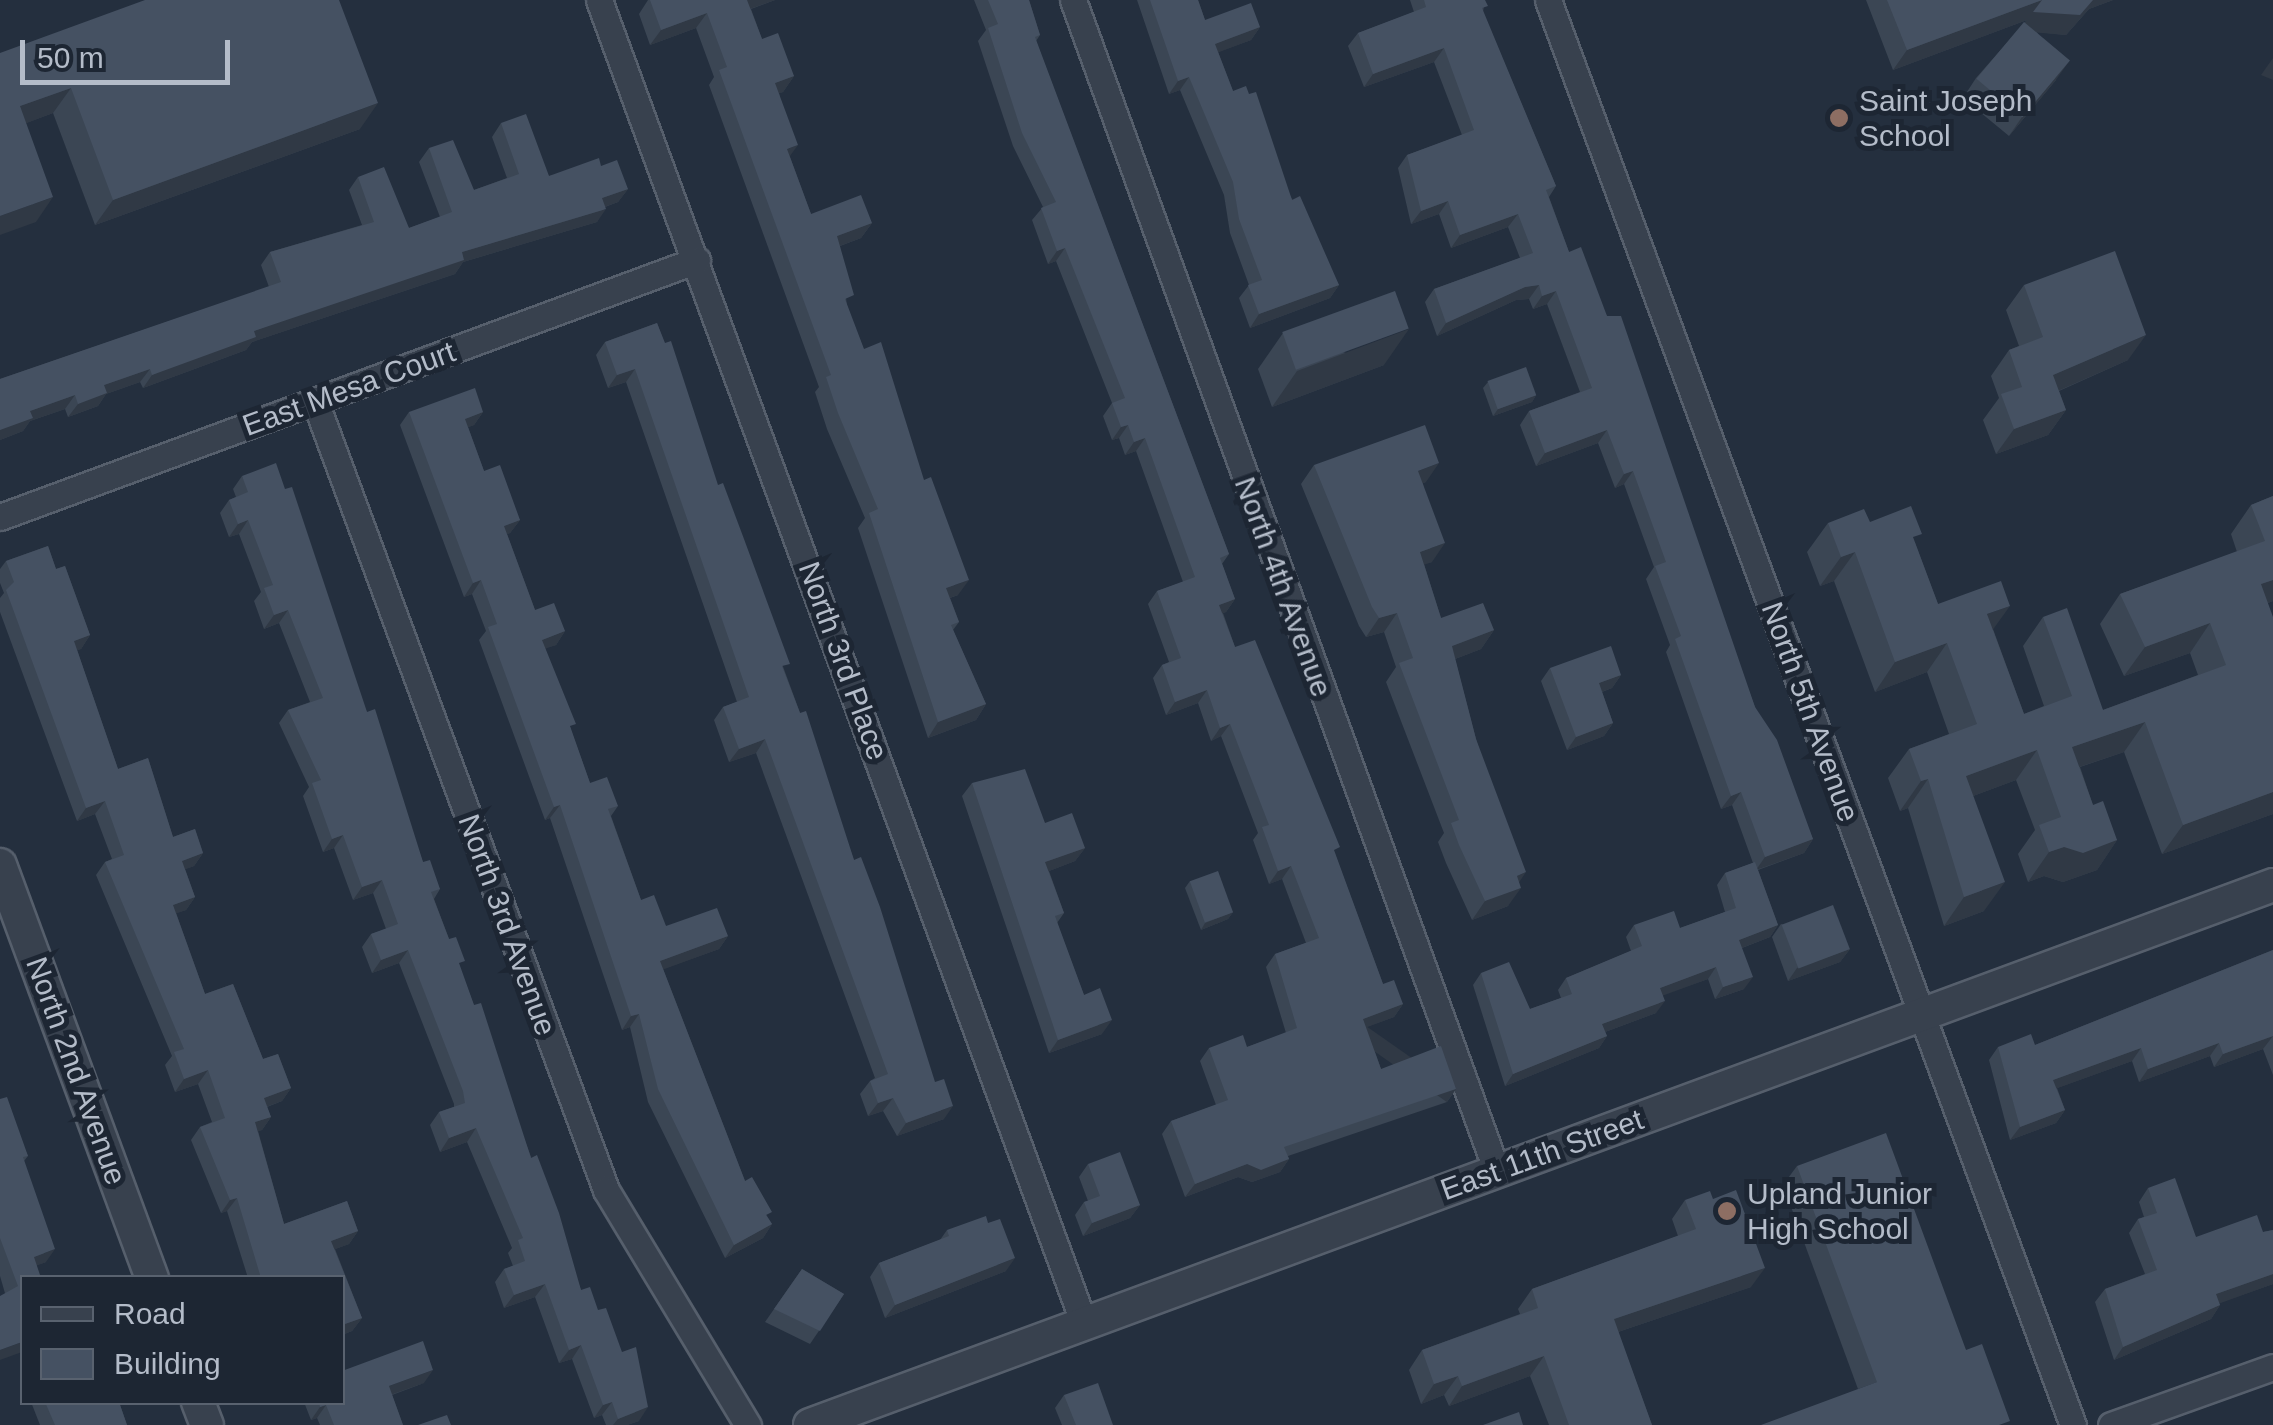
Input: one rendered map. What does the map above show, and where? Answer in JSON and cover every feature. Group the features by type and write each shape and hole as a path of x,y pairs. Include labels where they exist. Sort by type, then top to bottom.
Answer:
{"street":[{"name":"North 3rd Place","path":"599,0 698,260 1084,1324"},
{"name":"North 4th Avenue","path":"1073,0 1497,1172"},
{"name":"North 5th Avenue","path":"1548,0 2073,1425"},
{"name":"East Mesa Court","path":"0,517 698,260"},
{"name":"North 3rd Avenue","path":"315,401 606,1190 748,1425"},
{"name":"North 2nd Avenue","path":"0,865 151,1275"},
{"name":"East 11th Street","path":"810,1425 2273,886"},
{"path":"2112,1425 2273,1367"}],"building":[{"path":"145,0 339,0 378,103 113,200 71,88 20,106 53,197 0,216 0,53"},
{"path":"650,0 747,0 762,39 778,33 794,76 775,83 798,145 787,149 811,214 861,195 872,223 837,236 854,295 845,299 864,349 881,342 924,480 931,477 969,580 946,588 959,622 951,625 986,704 938,722 869,513 878,509 838,413 826,377 831,375 719,70 727,67 707,13 661,30"},
{"path":"988,0 1029,0 1040,35 1035,37 1229,554 1220,558 1235,599 1219,605 1235,647 1255,640 1340,847 1334,850 1383,984 1394,980 1403,1004 1363,1019 1381,1069 1441,1046 1456,1089 1284,1147 1289,1159 1261,1170 1247,1164 1195,1184 1171,1121 1228,1100 1209,1048 1243,1035 1247,1047 1297,1028 1275,954 1319,938 1291,866 1278,871 1262,827 1269,825 1230,724 1220,728 1207,690 1175,702 1162,665 1181,658 1157,591 1195,577 1145,438 1134,442 1128,425 1121,427 1112,403 1125,398 1065,248 1057,251 1041,208 1056,202 1022,133 988,28 998,24"},
{"path":"1150,0 1198,0 1205,20 1251,3 1260,27 1215,44 1233,91 1246,86 1249,94 1256,92 1292,200 1300,196 1339,285 1259,314 1248,285 1262,280 1239,219 1233,182 1189,77 1178,81"},
{"path":"1424,0 1485,0 1488,6 1482,8 1556,186 1546,190 1569,252 1581,247 1607,316 1621,316 1755,707 1777,740 1813,839 1765,857 1741,792 1731,796 1675,639 1681,636 1655,566 1666,562 1633,471 1624,474 1607,430 1545,453 1529,411 1592,388 1556,291 1542,296 1539,285 1525,287 1446,323 1434,289 1533,253 1518,214 1460,235 1448,201 1421,211 1407,155 1474,130 1444,48 1373,74 1358,33 1426,7"},
{"path":"1887,0 2042,0 1907,50"},
{"path":"2042,0 2093,0 2080,15 2033,12"},
{"path":"2024,22 2070,61 2022,117 1976,79"},
{"path":"526,114 549,176 599,158 601,166 617,160 628,189 602,198 606,209 462,252 464,260 254,331 256,337 152,375 150,369 104,385 107,393 78,404 75,395 30,411 33,418 0,430 0,379 281,282 270,252 374,222 358,177 384,167 409,228 452,212 429,148 453,140 474,190 519,174 501,123"},
{"path":"2115,251 2146,335 2053,375 2066,410 2014,429 2001,394 2022,387 2009,350 2043,337 2024,285"},
{"path":"1395,291 1409,329 1296,370 1282,332"},
{"path":"657,323 665,343 671,341 718,485 723,483 790,664 782,666 800,713 806,711 854,860 861,857 880,907 935,1082 944,1079 953,1106 906,1123 893,1098 878,1103 870,1081 888,1074 765,739 739,749 723,707 749,697 635,369 617,375 605,342"},
{"path":"1526,367 1536,395 1498,409 1487,381"},
{"path":"475,388 483,412 465,419 484,471 500,465 520,520 504,526 535,610 554,603 565,631 542,640 576,724 570,726 590,783 607,777 618,806 608,809 641,900 654,895 666,926 717,908 728,936 660,961 745,1181 752,1177 772,1212 766,1215 772,1224 734,1245 658,1089 639,1014 631,1016 560,805 554,807 488,627 497,624 481,580 473,583 409,412"},
{"path":"1425,425 1439,463 1418,471 1445,543 1420,552 1441,618 1483,603 1494,630 1452,646 1476,739 1526,872 1517,876 1521,888 1485,901 1451,823 1459,820 1399,663 1413,658 1397,613 1379,618 1372,607 1314,465"},
{"path":"276,463 285,489 292,487 367,712 375,709 423,862 430,860 440,889 431,892 449,939 456,937 465,961 459,963 474,1005 481,1003 531,1158 537,1155 559,1213 581,1290 590,1287 598,1310 606,1308 622,1352 636,1347 648,1407 618,1419 612,1402 603,1405 581,1345 569,1350 545,1284 514,1295 504,1269 525,1261 518,1240 523,1238 476,1128 449,1138 439,1112 465,1103 463,1091 408,950 381,960 371,934 398,924 382,880 362,887 343,835 332,839 312,783 321,780 288,710 323,698 288,610 274,615 264,588 273,585 248,520 238,524 229,500 248,492 242,476"},
{"path":"2273,496 2273,580 2261,584 2273,617 2273,792 2183,825 2145,722 2072,747 2093,805 2103,801 2117,840 2083,853 2064,847 2049,852 2039,825 2061,817 2037,750 1966,776 2005,882 1964,897 1928,779 1921,781 1909,749 1977,724 1947,643 1895,662 1855,552 1841,557 1828,523 1864,509 1870,522 1911,506 1922,534 1913,537 1938,604 2001,581 2010,606 1987,614 2024,714 2072,696 2043,617 2067,608 2103,710 2226,665 2210,623 2145,647 2120,594 2265,541 2251,505"},
{"path":"48,546 56,569 65,566 90,635 74,641 118,769 148,758 173,837 195,829 203,853 182,861 195,897 173,905 205,994 233,984 263,1059 278,1054 291,1088 264,1098 271,1117 255,1122 284,1224 347,1201 358,1231 331,1241 345,1275 260,1275 237,1198 230,1200 200,1127 225,1118 208,1070 184,1079 174,1052 184,1049 105,862 124,855 105,801 86,808 6,590 14,582 6,561"},
{"path":"1611,646 1621,675 1599,683 1613,723 1576,737 1550,668"},
{"path":"1025,769 1045,823 1072,813 1085,848 1045,862 1064,913 1055,916 1084,995 1100,988 1112,1020 1058,1040 972,783"},
{"path":"1755,862 1778,925 1739,940 1753,977 1723,987 1716,967 1660,988 1665,1001 1602,1024 1607,1036 1513,1074 1481,973 1509,962 1530,1009 1572,994 1566,978 1642,946 1634,925 1674,911 1680,928 1736,908 1725,873"},
{"path":"1218,871 1233,912 1205,923 1190,881"},
{"path":"1833,905 1850,949 1798,969 1782,925"},
{"path":"2273,950 2273,1036 2223,1054 2219,1043 2148,1069 2141,1048 2053,1080 2065,1110 2020,1127 1998,1047 2031,1034 2035,1045"},
{"path":"7,1097 55,1249 34,1257 40,1275 20,1275 20,1343 0,1350 0,1296 18,1286 0,1238 0,1099"},
{"path":"1886,1133 1966,1350 1982,1344 2010,1421 1999,1425 1761,1425 1877,1382 1797,1166"},
{"path":"1120,1152 1140,1205 1092,1223 1084,1202 1100,1196 1088,1164"},
{"path":"2175,1178 2196,1237 2257,1215 2263,1232 2273,1230 2273,1274 2216,1294 2220,1305 2123,1347 2105,1289 2157,1270 2138,1219 2157,1213 2148,1188"},
{"path":"1736,1190 1765,1268 1614,1319 1652,1425 1569,1425 1544,1356 1462,1386 1458,1376 1434,1384 1422,1350 1538,1308 1532,1289 1696,1229 1685,1200 1710,1191 1713,1199"},
{"path":"986,1216 988,1223 1000,1219 1015,1258 895,1305 879,1263 949,1236 947,1230"},
{"path":"802,1269 844,1294 820,1331 774,1309"},
{"path":"345,1276 362,1318 345,1324"},
{"path":"423,1341 433,1370 389,1386 403,1425 334,1425 326,1405 345,1405 345,1370"},
{"path":"1098,1383 1113,1425 1076,1425 1064,1395"},
{"path":"46,1405 120,1405 127,1425 55,1425"},
{"path":"1519,1412 1523,1425 1483,1425"},
{"path":"447,1415 451,1425 418,1425"}],"place":[{"name":"Saint Joseph School","path":"1839,118"},
{"name":"Upland Junior High School","path":"1727,1211"}]}
